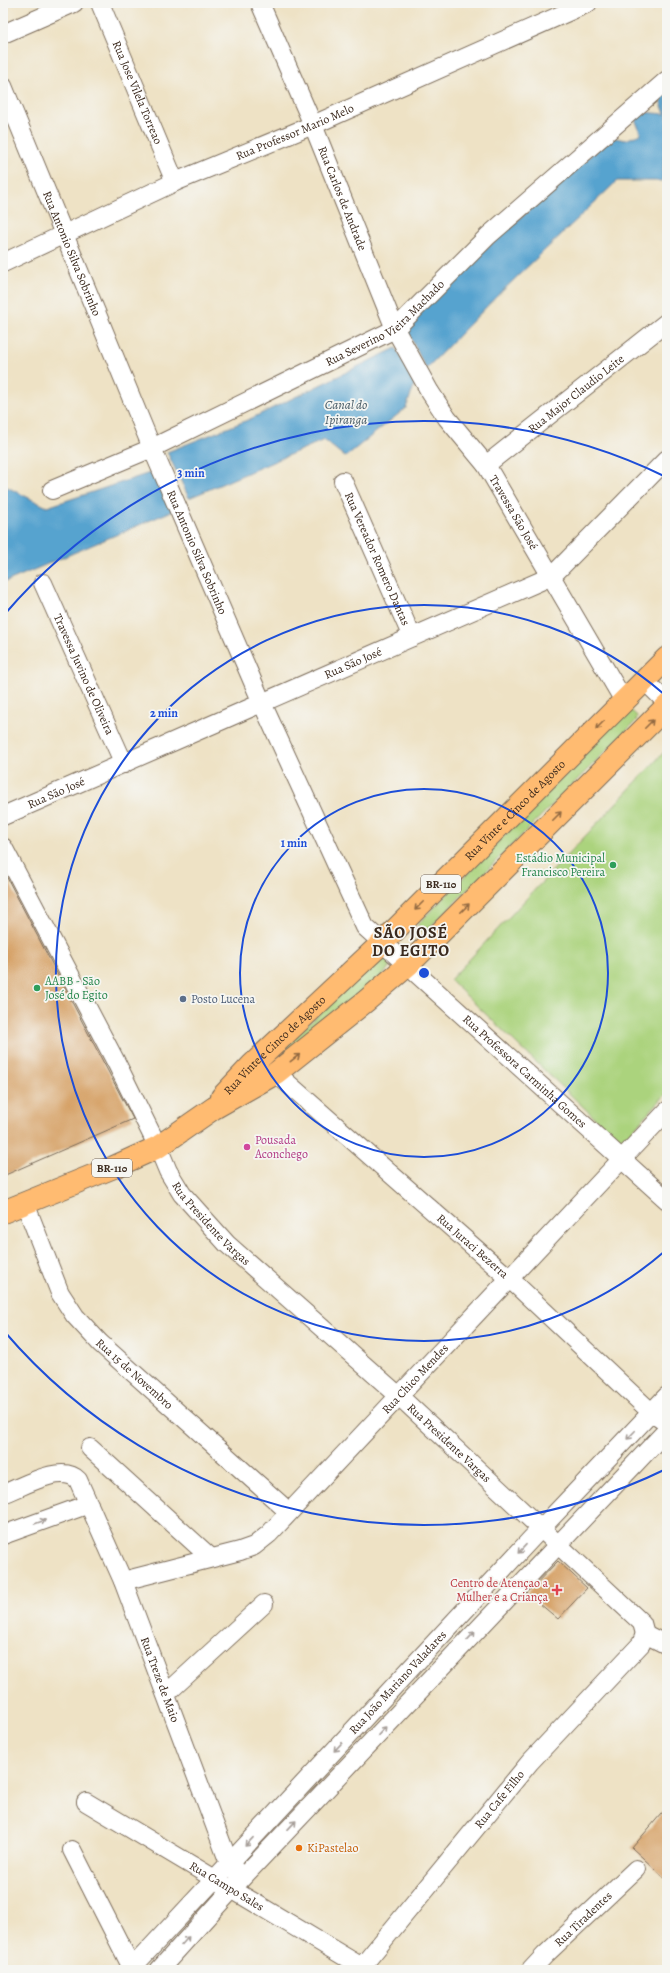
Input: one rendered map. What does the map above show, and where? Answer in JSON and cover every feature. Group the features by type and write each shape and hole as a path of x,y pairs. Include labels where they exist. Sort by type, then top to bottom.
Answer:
{"main road":[{"name":"Rua Vinte e Cinco de Agosto","path":"214,1108 232,1085 382,943 667,658"},
{"name":"Rua Vinte e Cinco de Agosto","path":"214,1108 276,1073 355,1011 408,965 667,704"},
{"name":"BR-110","path":"3,1212 114,1167 158,1147 214,1108"}],"street":[{"path":"3,34 74,3"},
{"name":"Rua Jose Vilela Torreao","path":"100,3 175,182"},
{"name":"Rua Carlos de Andrade","path":"260,3 313,125 395,329"},
{"name":"Rua Professor Mario Melo","path":"3,263 175,182 313,125 588,3"},
{"name":"Rua Severino Vieira Machado","path":"52,490 152,448 395,329 488,236 667,80"},
{"name":"Rua Antonio Silva Sobrinho","path":"3,86 66,234 152,448 262,703 366,927 382,943"},
{"name":"Rua Major Claudio Leite","path":"486,465 667,322"},
{"name":"Travessa São José","path":"395,329 419,373 448,418 486,465 624,701"},
{"name":"Rua São José","path":"3,816 552,576 667,458"},
{"name":"Rua Vereador Romero Dantas","path":"343,480 412,637"},
{"name":"Travessa Juvino de Oliveira","path":"43,583 124,764"},
{"path":"645,681 667,704"},
{"name":"Rua Presidente Vargas","path":"3,847 117,1064 158,1147 168,1171 182,1194 227,1244 399,1396 559,1544 642,1623 645,1634"},
{"name":"Rua Professora Carminha Gomes","path":"382,943 667,1200"},
{"name":"Rua Juraci Bezerra","path":"276,1073 510,1279 652,1413 667,1423"},
{"name":"Rua Chico Mendes","path":"123,1582 240,1551 254,1546 269,1534 667,1111"},
{"name":"Rua 15 de Novembro","path":"25,1203 60,1294 75,1316 100,1343 289,1512"},
{"name":"Rua João Mariano Valadares","path":"132,1969 229,1863 667,1396"},
{"name":"Rua João Mariano Valadares","path":"159,1970 237,1884 667,1430"},
{"path":"90,1448 211,1558"},
{"name":"Rua Treze de Maio","path":"3,1494 53,1474 68,1474 78,1480 123,1582 237,1884"},
{"path":"3,1535 89,1504"},
{"path":"166,1694 264,1604"},
{"path":"645,1634 667,1645"},
{"name":"Rua Cafe Filho","path":"362,1969 530,1762 641,1644 645,1634"},
{"name":"Rua Campo Sales","path":"86,1802 214,1880 237,1884 362,1969"},
{"path":"72,1850 132,1969"},
{"name":"Rua Tiradentes","path":"531,1970 636,1869"}],"green space":[{"path":"631,710 637,716 636,721 428,929 419,931 418,924 626,711"},
{"name":"Estádio Municipal Francisco Pereira","path":"667,749 667,1093 621,1143 450,980"},
{"path":"383,959 392,962 385,973 249,1081 373,963"}],"water":[{"path":"667,89 667,140 665,141 662,181 617,181 496,297 426,369 405,326 472,261 611,137 625,140 641,134 635,119 642,112 665,114 659,97"},
{"name":"Canal do Ipiranga","path":"396,348 415,383 406,408 345,457 324,440 189,498 167,452 250,419"},
{"path":"162,469 172,511 3,583 3,485 47,507"}],"building":[{"name":"AABB - São José do Egito","path":"3,870 133,1119 3,1176"},
{"name":"Centro de Atençao a Mulher e a Criança","path":"558,1561 587,1588 558,1619 527,1593"},
{"path":"667,1807 667,1880 632,1848"}],"place":[{"name":"Estádio Municipal Francisco Pereira","path":"613,865"},
{"name":"AABB - São José do Egito","path":"37,988"},
{"name":"Posto Lucena","path":"183,999"},
{"name":"Pousada Aconchego","path":"247,1147"},
{"name":"Centro de Atençao a Mulher e a Criança","path":"557,1590"},
{"name":"KiPastelao","path":"299,1848"}],"district":[{"name":"SÃO JOSÉ DO EGITO","path":"411,942"}]}
